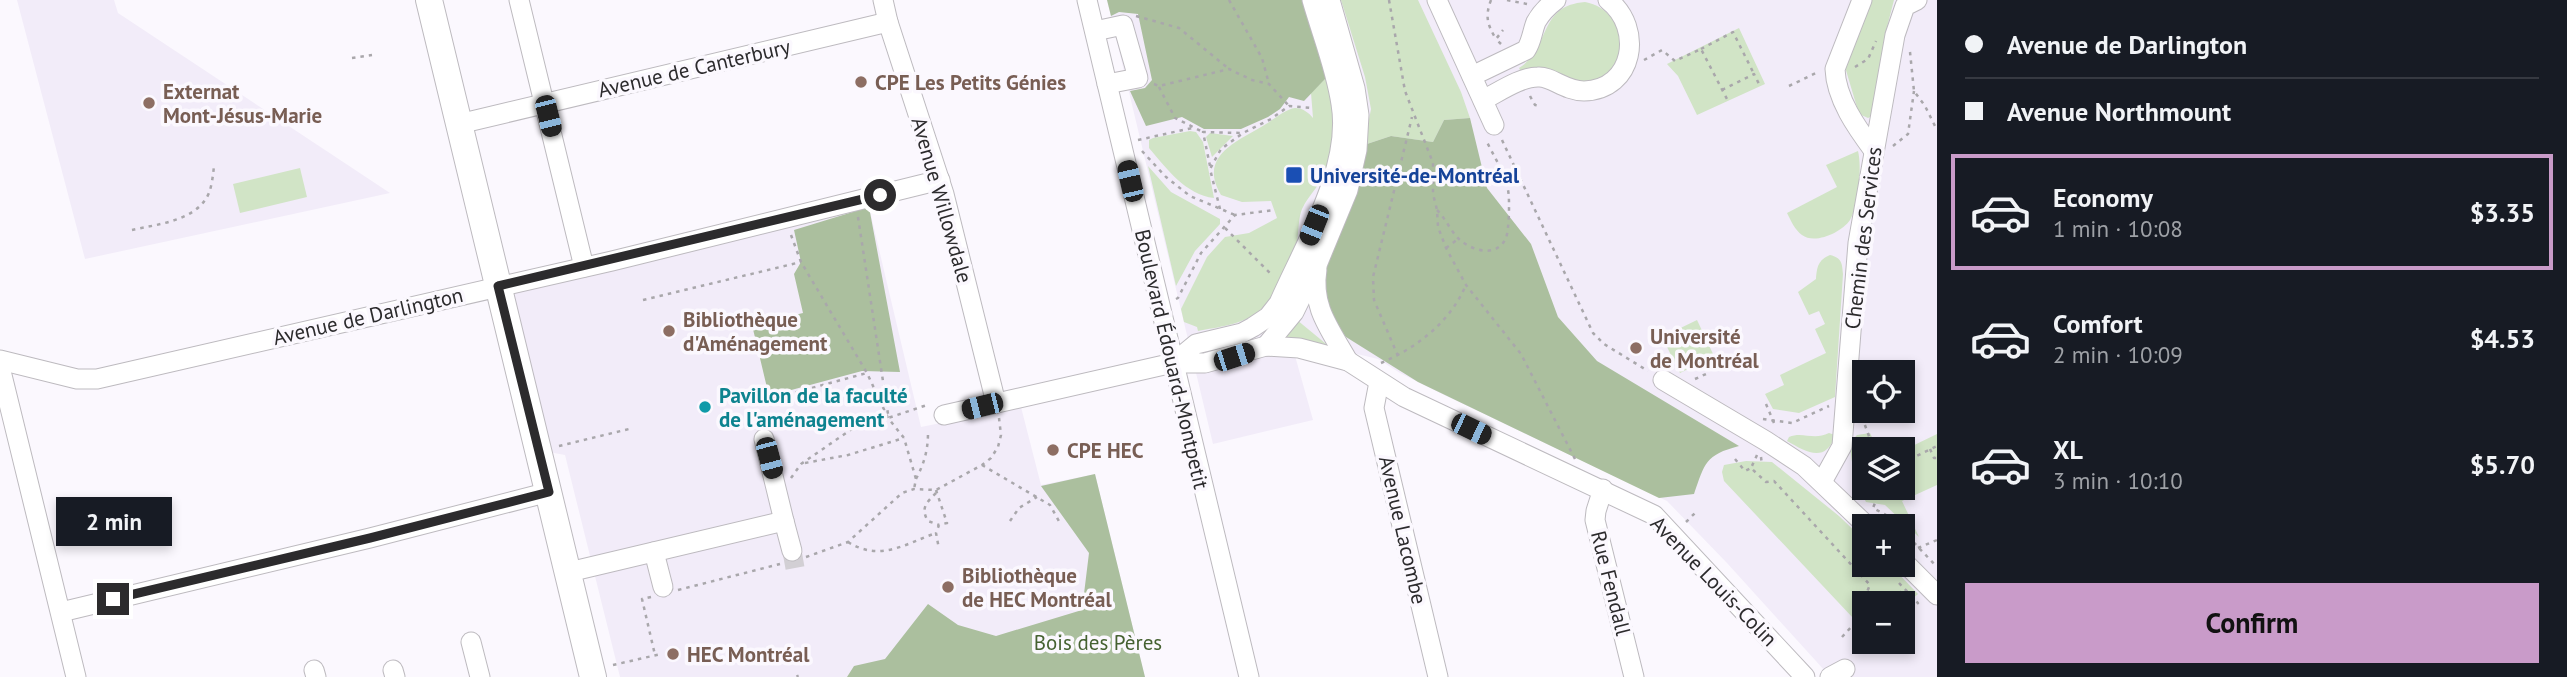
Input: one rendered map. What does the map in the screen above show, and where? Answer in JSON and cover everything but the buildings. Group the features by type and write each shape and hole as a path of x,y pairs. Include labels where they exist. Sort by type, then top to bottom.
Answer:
{"main road":[{"path":"429,0 569,572 603,671"}],"street":[{"path":"519,0 584,267"},
{"name":"Avenue Willowdale","path":"883,0 940,180 998,410"},
{"name":"Boulevard Édouard-Montpetit","path":"1087,0 1249,677"},
{"path":"1266,346 1287,300 1340,160 1343,143 1342,105 1312,0"},
{"path":"1330,0 1355,88 1359,130 1348,190 1317,265 1314,285 1316,300 1348,361"},
{"path":"1437,0 1494,125"},
{"path":"1472,76 1526,50 1536,22 1556,0"},
{"path":"1483,100 1522,81 1537,77 1569,89 1586,91 1601,87 1615,78 1629,56 1631,46 1627,22 1617,7 1608,0"},
{"path":"1862,0 1835,69 1835,79 1853,122 1883,149"},
{"name":"Chemin des Services","path":"1822,482 1842,446 1858,243 1883,149 1899,20 1905,6 1917,0"},
{"name":"Avenue de Canterbury","path":"459,124 888,22"},
{"path":"1095,31 1123,25 1138,78 1107,84"},
{"name":"Avenue de Darlington","path":"0,360 77,379 97,379 584,267 940,180"},
{"path":"1173,363 1196,344 1242,333 1268,317 1287,300 1317,265"},
{"path":"1287,300 1334,337"},
{"name":"Avenue Louis-Colin","path":"944,415 998,410 1173,363 1205,363 1266,346 1298,348 1348,361 1380,372 1493,440 1604,489 1654,515 1805,677"},
{"path":"0,367 76,677"},
{"name":"Avenue Lacombe","path":"1380,372 1374,408 1438,677"},
{"path":"1663,380 1804,466 1855,514"},
{"path":"764,439 792,558"},
{"name":"Rue Fendall","path":"1604,489 1598,501 1595,520 1634,677"},
{"path":"61,612 549,492"},
{"path":"569,572 784,521"},
{"path":"654,552 661,592"},
{"path":"1915,569 1937,594"},
{"path":"471,642 480,677"}],"path":[{"path":"1229,0 1262,58 1269,84 1289,106"},
{"path":"1390,0 1399,65 1413,115 1433,163 1433,194 1438,227 1446,248 1466,285 1521,354 1575,459"},
{"path":"1491,0 1486,21 1505,49"},
{"path":"1507,0 1530,5"},
{"path":"1135,15 1180,28 1229,69 1252,80 1269,84"},
{"path":"1496,39 1503,30"},
{"path":"1644,60 1662,50 1675,61 1733,32 1760,86"},
{"path":"1848,68 1865,63 1879,35"},
{"path":"1701,48 1728,101"},
{"path":"1883,149 1908,134 1914,90 1910,48"},
{"path":"352,58 372,54"},
{"path":"1149,83 1159,86 1229,69"},
{"path":"1789,86 1825,70"},
{"path":"1722,90 1754,74"},
{"path":"1159,86 1175,118 1192,128 1203,132 1243,133"},
{"path":"1914,90 1937,130"},
{"path":"1530,96 1535,105 1540,106"},
{"path":"1210,169 1221,149 1243,133 1289,106 1313,108"},
{"path":"1398,356 1374,300 1373,277 1413,115"},
{"path":"1494,125 1593,333 1611,349 1663,380"},
{"path":"1138,140 1192,128"},
{"path":"1203,132 1220,209"},
{"path":"1141,151 1190,196 1236,215 1274,210"},
{"path":"132,230 177,219 199,208 208,194 214,166"},
{"path":"1437,210 1449,222 1458,239 1483,252 1494,250 1503,244 1508,235 1508,189"},
{"path":"858,212 888,418"},
{"path":"1175,299 1178,298 1201,253 1236,215"},
{"path":"1225,228 1276,279 1287,300"},
{"path":"788,229 801,262 867,373 888,418 904,438 916,479"},
{"path":"1446,248 1458,239"},
{"path":"643,300 801,262"},
{"path":"1380,372 1442,321 1459,301 1466,285"},
{"path":"771,399 867,373"},
{"path":"1692,381 1706,374"},
{"path":"1762,419 1792,423 1838,402"},
{"path":"1766,404 1775,422"},
{"path":"779,496 801,464 862,422 888,418 927,405"},
{"path":"936,492 947,523 939,525 928,521 924,513 926,505 936,492 991,458 998,447 1001,424 998,410"},
{"path":"1769,432 1775,422"},
{"path":"559,446 633,428"},
{"path":"914,489 923,467 928,433"},
{"path":"801,464 848,455 904,438"},
{"path":"1915,456 1937,446"},
{"path":"1930,449 1934,458 1937,458"},
{"path":"1735,459 1745,471 1751,468 1759,451"},
{"path":"982,465 1037,496 1055,510 1060,523"},
{"path":"1751,468 1766,482 1774,481 1870,586 1868,591"},
{"path":"655,655 642,599 848,542 897,496 914,489 936,492"},
{"path":"1010,521 1019,508 1037,496"},
{"path":"1877,500 1874,508 1884,514"},
{"path":"1686,522 1698,510"},
{"path":"939,525 936,533 939,549"},
{"path":"848,542 874,552 918,541 936,533"},
{"path":"1915,557 1937,540"},
{"path":"1915,563 1937,567"},
{"path":"1898,591 1905,589 1899,583 1902,577"},
{"path":"1842,637 1852,626"},
{"path":"603,671 661,654"}],"shaded area":[{"name":"Externat Mont-Jésus-Marie","path":"17,0 114,0 118,13 390,193 85,259"},
{"name":"Université de Montréal","path":"1107,0 1937,0 1937,677 1828,677 1727,563 1667,501 1438,392 1378,359 1290,338 1313,420 1213,444"},
{"path":"869,207 921,427 1021,407 1041,485 1095,474 1145,677 620,677 565,455 538,450 498,286"}],"green space":[{"path":"1107,0 1304,0 1326,78 1304,101 1289,97 1280,109 1268,117 1241,129 1204,129 1182,117 1146,126 1130,91 1145,88 1152,80 1138,14 1119,12 1111,16"},
{"path":"1341,0 1418,0 1461,92 1470,118 1444,120 1433,142 1391,136 1364,145 1371,109 1365,77"},
{"path":"1871,0 1894,0 1885,35 1872,116 1868,118 1859,114 1845,67"},
{"path":"1585,2 1609,15 1616,25 1621,49 1618,61 1611,71 1599,79 1581,83 1523,76 1519,68 1536,49 1552,19 1570,5"},
{"path":"1739,28 1765,84 1697,115 1678,76 1667,64"},
{"path":"1326,78 1335,123 1333,158 1302,209 1295,248 1282,278 1264,306 1252,316 1230,325 1198,331 1197,327 1184,322 1181,309 1207,257 1225,237 1249,233 1277,218 1271,201 1242,202 1221,195 1215,181 1214,169 1218,159 1234,143 1288,110 1301,109 1313,118 1311,93"},
{"path":"1470,118 1487,188 1531,244 1558,317 1597,361 1739,446 1719,453 1708,462 1694,494 1659,498 1418,382 1346,337 1337,326 1327,300 1325,272 1364,145 1391,136 1433,142 1444,120"},
{"path":"1196,132 1203,142 1214,198 1194,192 1186,186 1149,148 1149,140 1153,138"},
{"path":"1210,133 1233,136 1212,157 1206,137"},
{"path":"1858,151 1859,186 1850,220 1828,236 1814,239 1802,235 1787,213 1837,187 1826,165"},
{"path":"1148,166 1171,192 1220,219 1220,224 1195,251 1176,286"},
{"path":"300,168 307,197 240,213 233,184"},
{"path":"869,207 900,372 862,371 769,396 752,325 803,313 794,274 801,262 794,230"},
{"path":"1830,255 1841,262 1843,274 1835,397 1799,413 1773,409 1765,394 1784,385 1780,375 1826,353 1815,329 1825,324 1819,311 1809,315 1798,292 1816,279 1819,264"},
{"path":"1297,320 1331,348 1283,338"},
{"path":"1697,320 1714,356 1680,373 1662,337"},
{"path":"1829,433 1835,435 1831,444 1821,453 1808,452 1787,441 1794,435 1818,436"},
{"path":"1870,433 1872,437 1855,437"},
{"path":"1937,434 1937,485 1915,495 1915,445"},
{"path":"1746,461 1772,462 1852,528 1852,577 1902,577 1918,594 1915,596 1915,591 1852,591 1852,617 1724,481 1724,465"},
{"name":"Bois des Pères","path":"1095,474 1145,677 847,677 854,666 885,659 928,604 958,625 996,636 1082,610 1089,553 1041,486"},
{"path":"1865,500 1904,500 1902,501 1908,514 1895,514 1885,505"}],"tunnel":[{"path":"792,551 795,568"}],"place":[{"name":"CPE Les Petits Génies","path":"861,82"},
{"name":"Externat Mont-Jésus-Marie","path":"149,103"},
{"name":"Université-de-Montréal","path":"1294,175"},
{"name":"Bibliothèque d'Aménagement","path":"669,331"},
{"name":"Université de Montréal","path":"1636,348"},
{"name":"Pavillon de la faculté de l'aménagement","path":"705,407"},
{"name":"CPE HEC","path":"1053,450"},
{"name":"Bibliothèque de HEC Montréal","path":"948,587"},
{"name":"HEC Montréal","path":"673,654"}],"route":[{"path":"113,599 549,492 498,286 880,195"}]}
